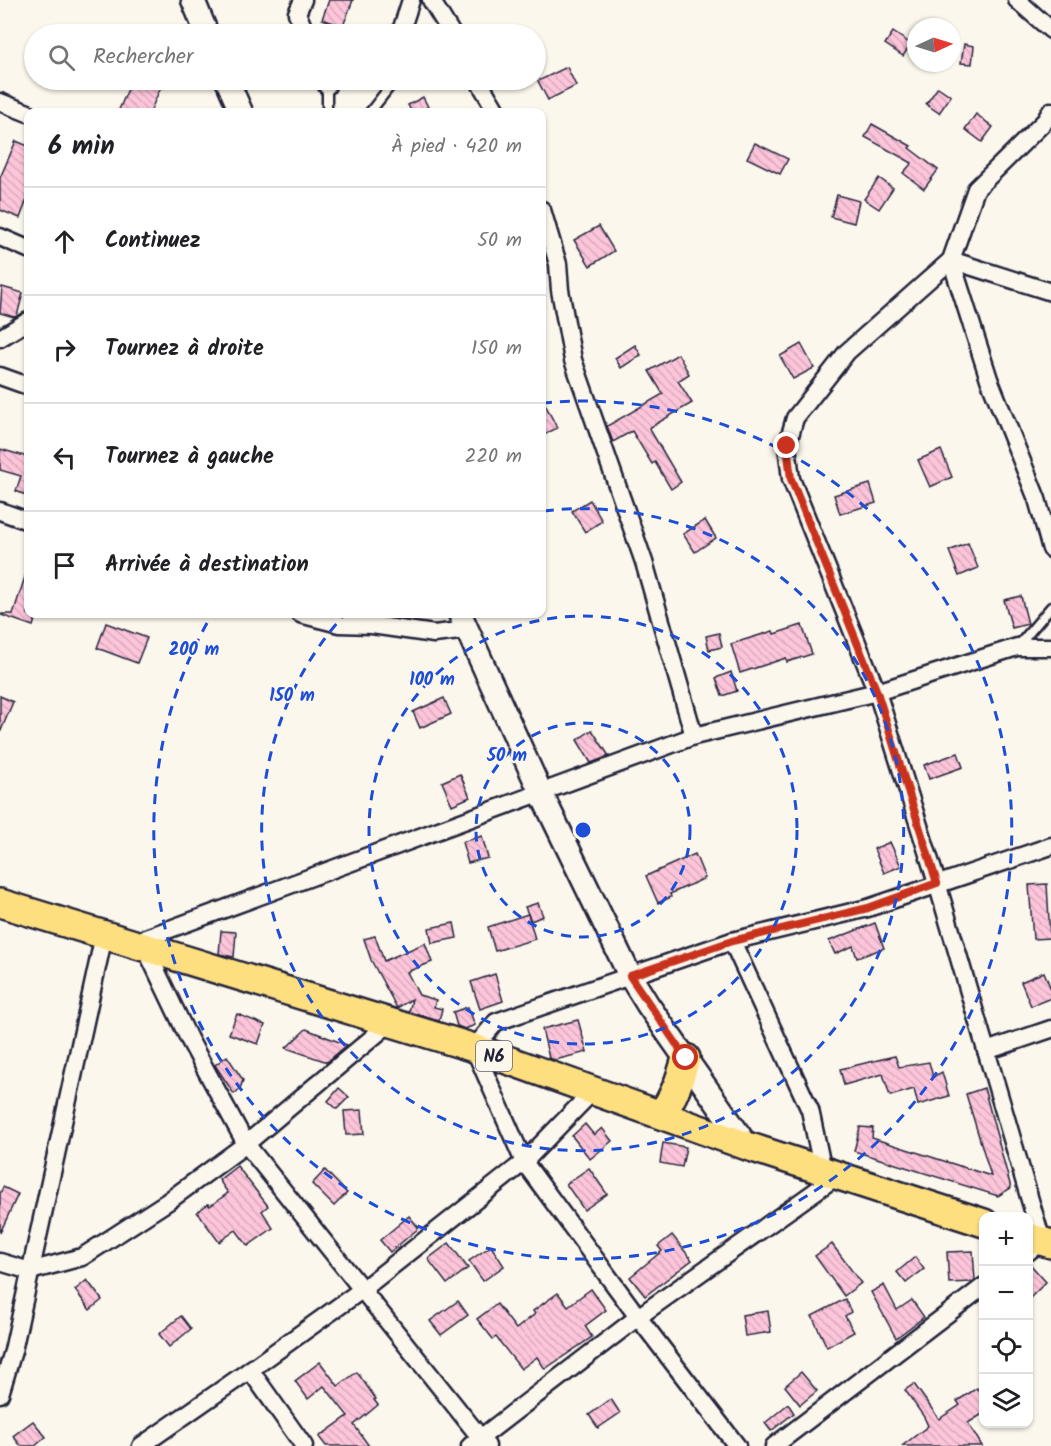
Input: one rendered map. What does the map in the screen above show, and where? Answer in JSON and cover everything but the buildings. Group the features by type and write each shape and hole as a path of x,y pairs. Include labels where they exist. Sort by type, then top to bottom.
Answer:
{"highway":[{"name":"N6","path":"0,903 474,1048 747,1146 979,1221"},
{"path":"661,1115 678,1086 686,1058"}],"main road":[{"path":"193,0 203,24"},
{"path":"231,90 239,108"},
{"path":"464,622 541,792 630,976 747,1146"}],"street":[{"path":"302,24 297,13 303,0"},
{"path":"403,24 411,0"},
{"path":"432,0 446,24"},
{"path":"1017,0 1051,30"},
{"path":"484,90 495,108"},
{"path":"0,102 24,111"},
{"path":"1038,1244 986,1051 937,883 877,692 791,479 787,446 795,418 847,352 951,260 976,189 1045,121 1051,111"},
{"path":"546,224 558,264 560,290 573,360 644,562 694,736"},
{"path":"0,237 24,247"},
{"path":"951,260 1051,292"},
{"path":"951,260 989,379 1044,500 1051,549"},
{"path":"0,338 24,323"},
{"path":"0,376 24,385"},
{"path":"0,511 24,520"},
{"path":"316,618 339,624 372,625 434,634 464,622"},
{"path":"732,941 810,1110 830,1174 638,1317 479,1443 363,1289 246,1144 139,945 694,736 877,692 1017,647 1051,647"},
{"path":"737,1446 638,1317 524,1162 474,1048 496,1022 732,941 868,908 1051,846"},
{"path":"0,1391 13,1351 104,935"},
{"path":"0,1262 30,1272 82,1257 167,1202 246,1144 391,1023"},
{"path":"986,1051 1051,1029"},
{"path":"141,1446 363,1289 524,1162 593,1091"},
{"path":"774,1446 979,1290"},
{"path":"250,1370 304,1446"}],"lane":[{"path":"326,90 327,108"},
{"path":"373,108 387,90"},
{"path":"1017,647 1051,607"}],"route":[{"path":"686,1058 630,976 732,941 868,908 937,883 877,692 791,479 787,446"}]}
